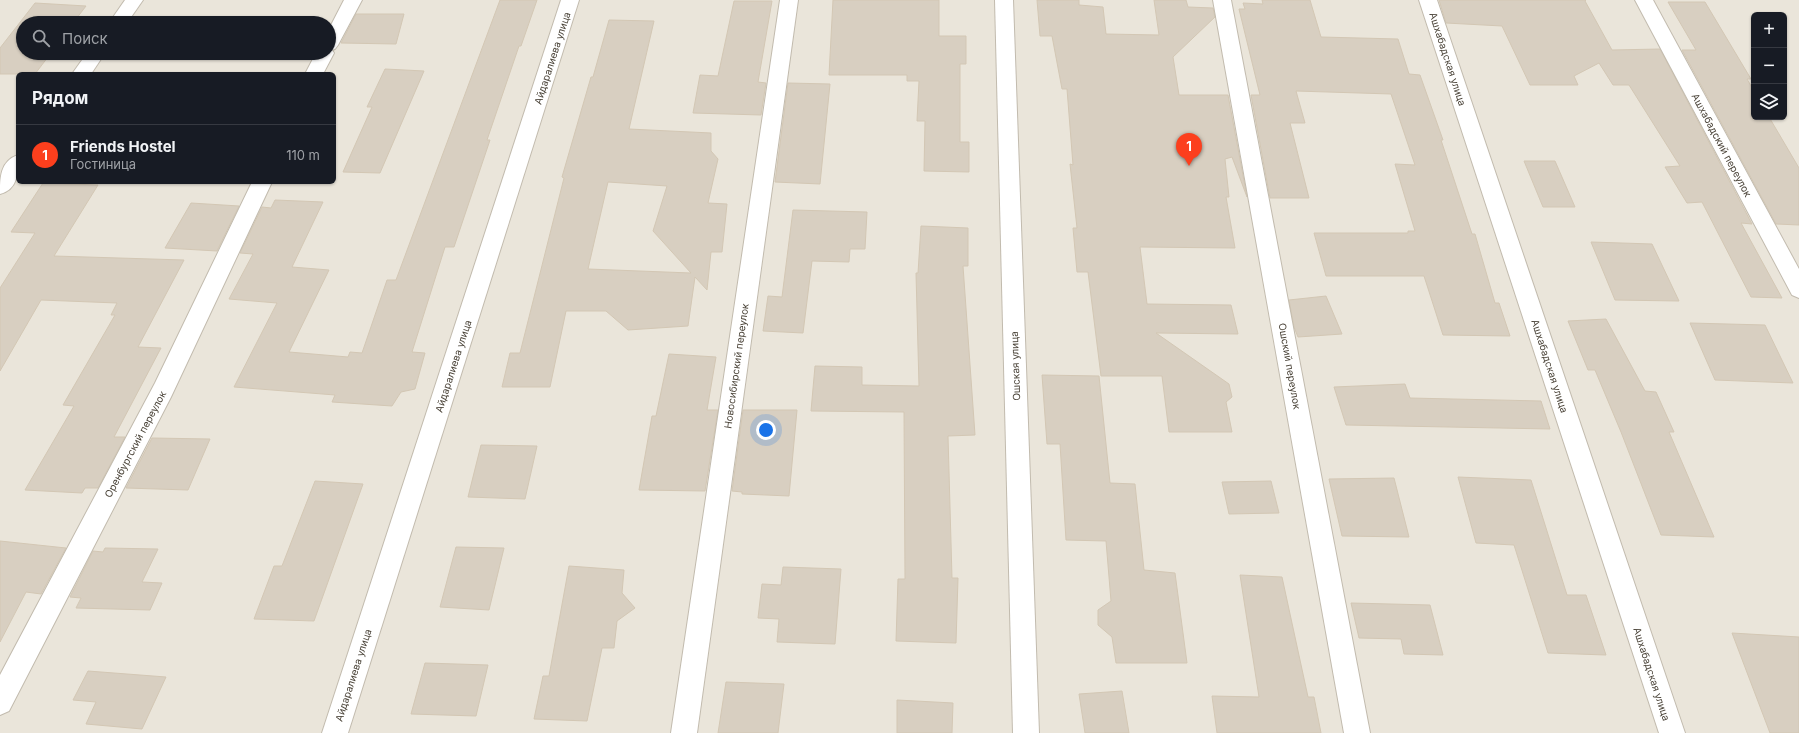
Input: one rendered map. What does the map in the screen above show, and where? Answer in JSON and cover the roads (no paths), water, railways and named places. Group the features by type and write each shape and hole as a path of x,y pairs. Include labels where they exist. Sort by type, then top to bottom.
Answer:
{"street":[{"path":"123,16 134,0"},
{"path":"336,32 353,0"},
{"name":"Айдаралиева улица","path":"335,733 570,0"},
{"name":"Новосибирский переулок","path":"684,733 789,0"},
{"name":"Ошская улица","path":"1004,0 1026,733"},
{"name":"Ошский переулок","path":"1222,0 1357,733"},
{"name":"Ашхабадская улица","path":"1428,0 1672,733"},
{"name":"Ашхабадский переулок","path":"1644,0 1799,289"},
{"path":"82,72 91,60"},
{"path":"315,72 321,60"},
{"path":"0,187 16,165"},
{"name":"Оренбургский переулок","path":"0,702 163,390 261,184"}],"place":[{"name":"Friends Hostel","path":"1189,166"}]}
